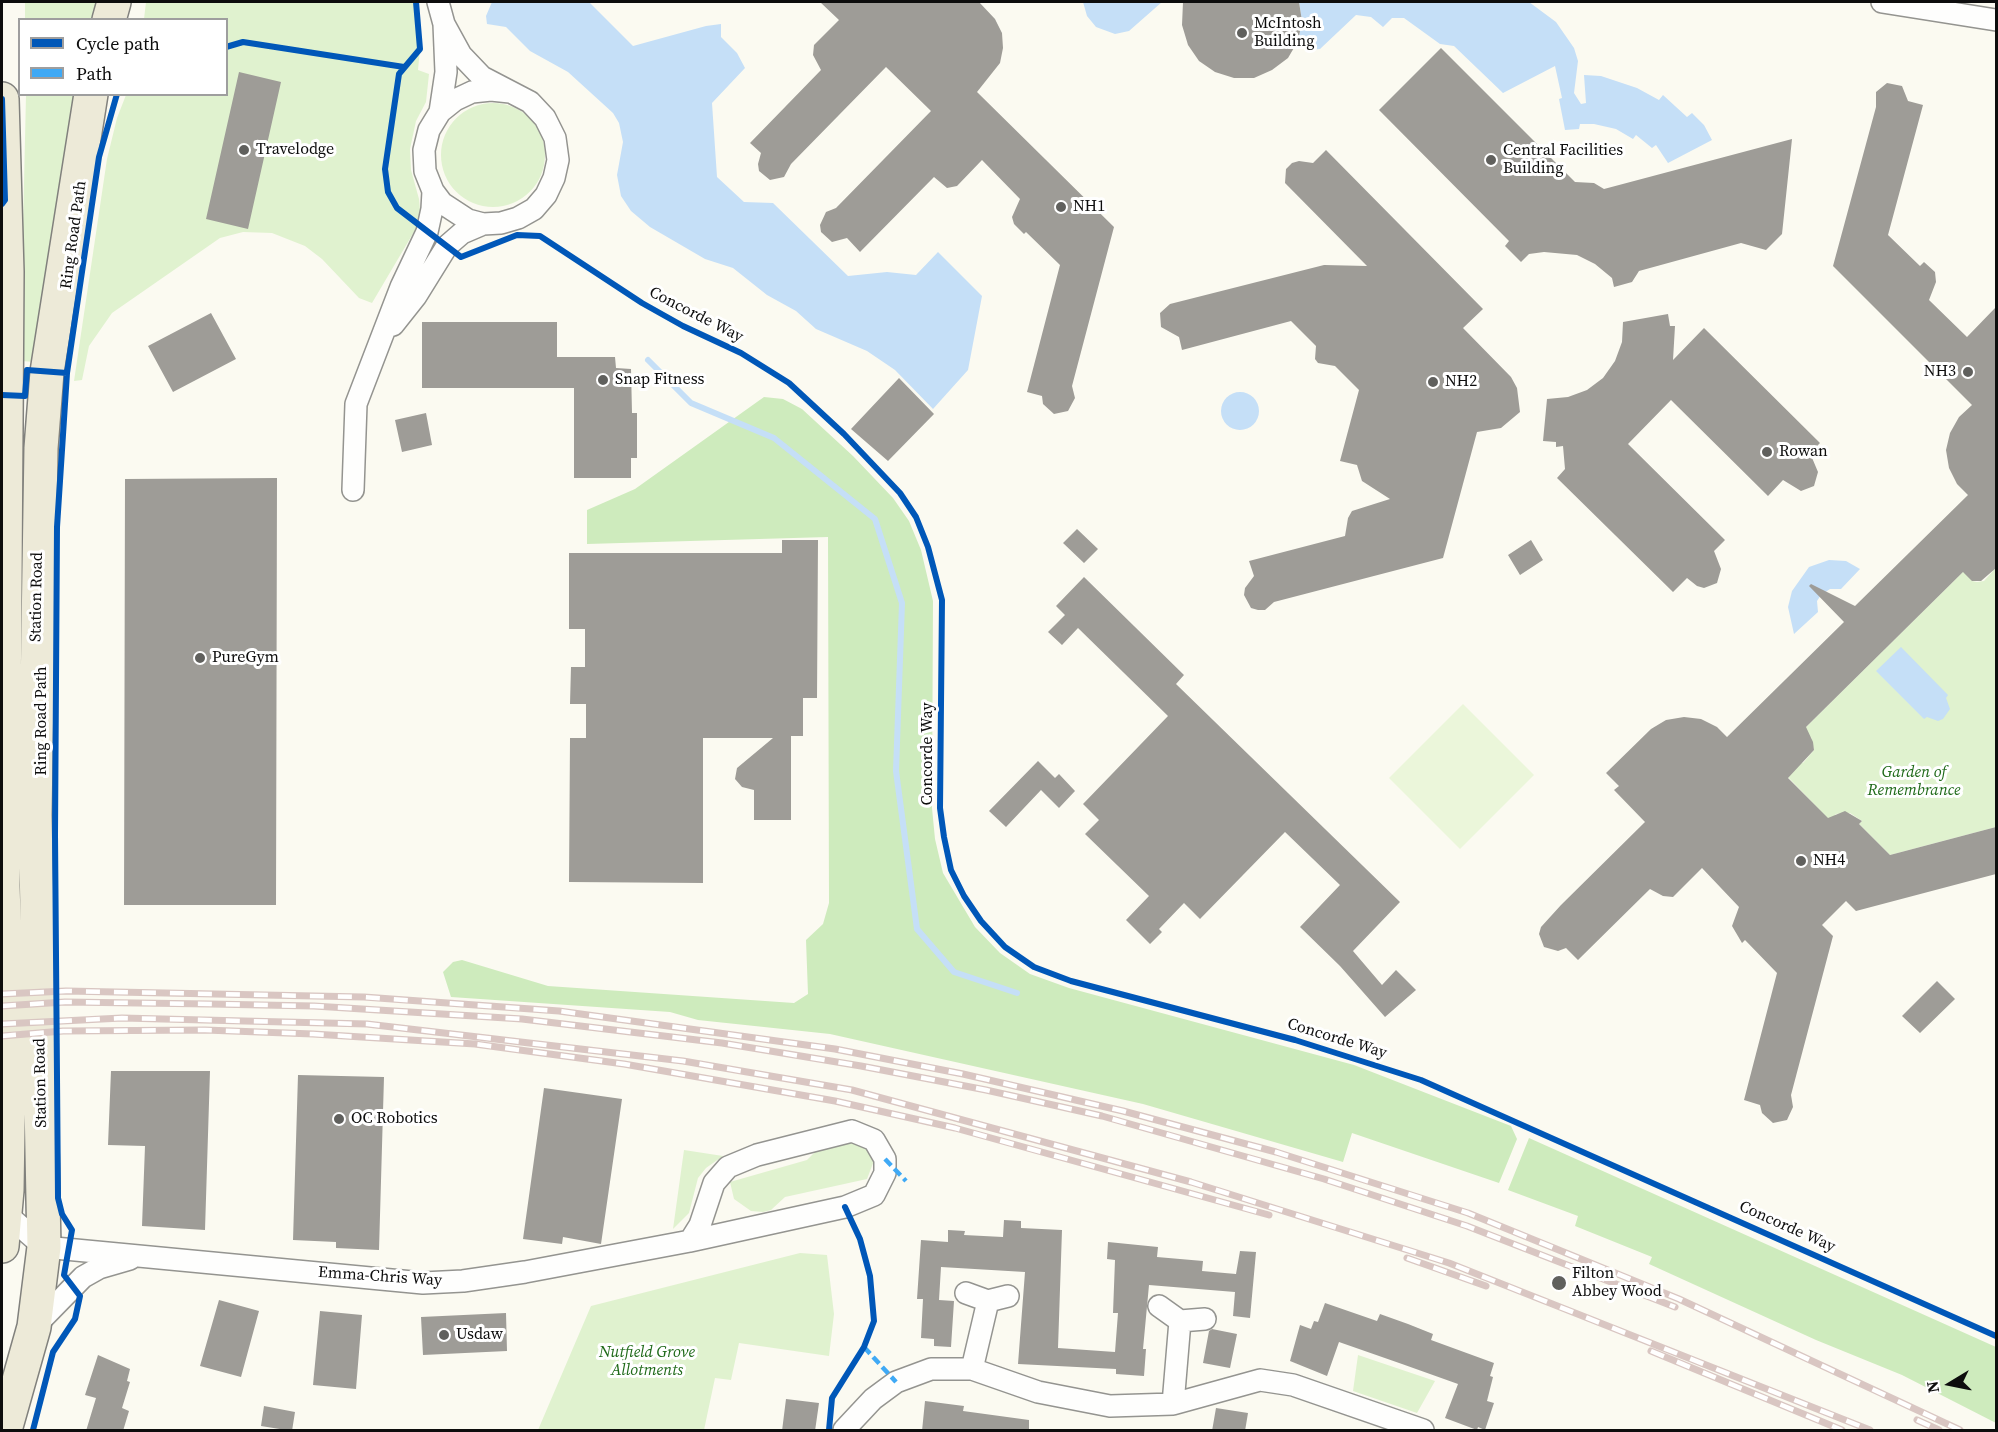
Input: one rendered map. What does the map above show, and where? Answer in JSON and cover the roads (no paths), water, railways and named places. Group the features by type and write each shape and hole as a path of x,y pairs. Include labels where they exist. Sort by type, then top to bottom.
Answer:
{"main road":[{"path":"110,18 114,2"},
{"name":"Station Road","path":"5,1431 33,1327 44,1248 35,889 39,479 47,372 91,96"},
{"name":"Station Road","path":"2,99 7,272 3,885 9,1066 2,1246"}],"street":[{"path":"438,2 444,24 446,72 440,112"},
{"path":"1882,2 1996,20"},
{"path":"444,24 461,55 482,77 530,102 545,118 555,138 558,160 554,178 546,195 534,209 518,218 501,224 483,224 454,213 433,191 425,171 424,150 429,130 440,112 455,100 472,92 491,90 510,92"},
{"path":"353,490 356,404 401,287 427,232 433,191"},
{"path":"381,339 416,296 447,246 462,233 483,224"},
{"name":"Emma-Chris Way","path":"44,1248 423,1283 525,1272 690,1241 867,1199 878,1190 885,1173 885,1159 881,1149 874,1140 852,1131 737,1162 720,1172 714,1182 707,1208 690,1241"},
{"path":"707,1208 749,1228"},
{"path":"5,1213 44,1248"},
{"name":"Emma-Chris Way","path":"33,1327 83,1277 99,1268 139,1256"},
{"path":"966,1293 998,1299 972,1369"},
{"path":"1160,1306 1180,1321 1205,1319"},
{"path":"1173,1404 1180,1321"},
{"path":"844,1431 873,1399 907,1376 931,1369 972,1369 1038,1392 1110,1406 1173,1404 1260,1380 1293,1385 1423,1431"}],"water":[{"path":"492,2 589,2 633,46 721,24 721,37 737,53 745,68 712,103 717,177 744,202 773,203 848,276 887,272 916,275 938,252 982,296 968,370 933,409 895,370 867,351 816,329 796,311 767,295 733,268 705,259 650,227 631,211 621,196 617,175 623,142 619,123 613,113 568,72 530,51 506,27 487,24 486,16"},
{"path":"1083,2 1162,2 1129,31 1115,34 1096,27 1087,16"},
{"path":"1299,2 1529,2 1556,22 1574,48 1578,61 1574,93 1581,104 1586,103 1584,75 1601,76 1637,88 1659,100 1663,95 1687,117 1692,113 1704,125 1712,140 1668,163 1656,145 1652,148 1636,135 1633,139 1616,129 1594,124 1580,124 1579,129 1565,130 1559,99 1562,98 1555,66 1503,93 1454,46 1440,44 1404,18 1392,18 1383,27 1371,17 1356,15 1320,49 1308,50 1298,41 1302,21"},
{"path":"1240,392 1254,397 1259,411 1254,425 1240,430 1226,425 1221,411 1226,397"},
{"path":"1829,560 1846,561 1860,569 1841,589 1830,589 1821,595 1817,601 1818,612 1794,634 1788,607 1792,591 1809,567"},
{"path":"1901,647 1948,695 1946,698 1950,709 1943,719 1938,721 1927,717 1924,719 1876,671"}],"waterway":[{"path":"648,360 691,403 774,438 875,519 902,603 896,771 917,929 954,972 1017,993"}],"railway":[{"path":"2,994 66,991 364,997 559,1011 835,1049 963,1074 1123,1111 1276,1152 1468,1213 1679,1299 1960,1430"},
{"path":"2,1006 65,1002 314,1006 522,1019 722,1043 861,1066 986,1090 1102,1116 1324,1179 1467,1226 1675,1307"},
{"path":"2,1024 122,1018 367,1024 683,1061 852,1090 1191,1182 1449,1263 1870,1430"},
{"path":"2,1036 63,1031 205,1030 313,1034 475,1044 624,1064 835,1101 955,1128 1269,1215"},
{"path":"1407,1258 1486,1286"},
{"path":"1651,1351 1842,1430"},
{"path":"1917,1420 1939,1430"}],"place":[{"name":"McIntosh Building","path":"1242,33"},
{"name":"Travelodge","path":"244,150"},
{"name":"Central Facilities Building","path":"1491,160"},
{"name":"NH1","path":"1061,207"},
{"name":"NH3","path":"1968,372"},
{"name":"Snap Fitness","path":"603,380"},
{"name":"NH2","path":"1433,382"},
{"name":"Rowan","path":"1767,452"},
{"name":"PureGym","path":"200,658"},
{"name":"NH4","path":"1801,861"},
{"name":"OC Robotics","path":"339,1119"},
{"name":"Filton Abbey Wood","path":"1559,1283"},
{"name":"Usdaw","path":"444,1335"}],"park label":[{"name":"Garden of Remembrance","path":"1914,782"},
{"name":"Nutfield Grove Allotments","path":"647,1362"}]}
